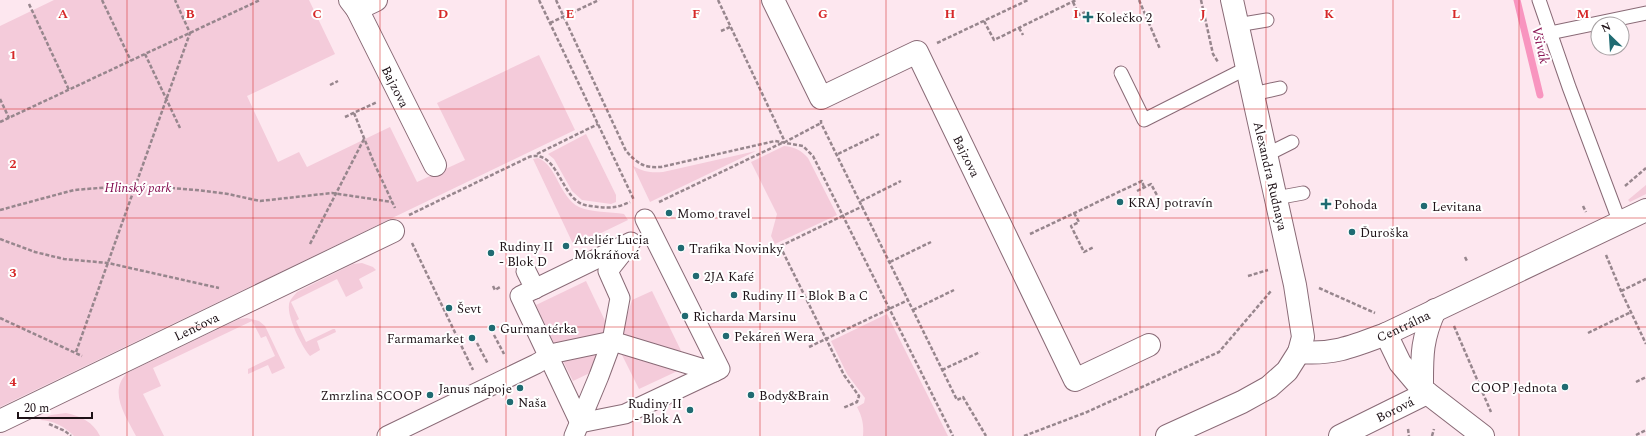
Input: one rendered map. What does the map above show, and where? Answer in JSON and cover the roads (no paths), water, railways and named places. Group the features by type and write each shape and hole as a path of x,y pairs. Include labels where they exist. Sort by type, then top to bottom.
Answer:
{"street":[{"name":"Bajzova","path":"773,0 821,98 917,52 1075,380 1149,345"},
{"name":"Alexandra Rudnaya","path":"1232,0 1295,284 1303,337 1299,352"},
{"name":"Bajzova","path":"361,3 399,91 435,165"},
{"name":"Centrálna","path":"1299,352 1316,354 1337,351 1443,315 1596,234 1646,210"},
{"path":"645,219 720,369 625,414 577,429 612,341 620,298 608,271 631,242 645,219"},
{"name":"Lenčova","path":"0,421 256,297 402,230"},
{"path":"577,429 548,357 520,296 631,242"},
{"path":"526,271 535,289"},
{"name":"Borová","path":"1425,391 1422,348 1426,328 1443,315"},
{"name":"Borová","path":"1386,334 1400,363 1425,391 1483,436"},
{"path":"387,436 554,353 612,341 714,372"},
{"path":"1168,436 1242,402 1269,387 1287,371 1299,352"},
{"name":"Borová","path":"1340,436 1425,391"}],"lane":[{"path":"1540,0 1550,34 1620,223"},
{"path":"1550,34 1646,13"},
{"path":"1237,25 1267,20"},
{"path":"1121,73 1144,120 1247,68"},
{"path":"1253,94 1280,88"},
{"path":"1266,155 1292,142"},
{"path":"1276,198 1303,192"}],"waterway":[{"name":"Všivák","path":"1517,0 1540,95"}],"place":[{"name":"Kolečko 2","path":"1088,17"},
{"name":"KRAJ potravín","path":"1120,202"},
{"name":"Pohoda","path":"1326,204"},
{"name":"Levitana","path":"1424,206"},
{"name":"Momo travel","path":"669,213"},
{"name":"Ďuroška","path":"1352,232"},
{"name":"Ateliér Lucia Mokráňová","path":"566,246"},
{"name":"Trafika Novinky","path":"681,248"},
{"name":"Rudiny II - Blok D","path":"491,253"},
{"name":"2JA Kafé","path":"696,276"},
{"name":"Rudiny II - Blok B a C","path":"734,295"},
{"name":"Ševt","path":"449,308"},
{"name":"Richarda Marsinu","path":"685,316"},
{"name":"Gurmantérka","path":"492,328"},
{"name":"Pekáreň Wera","path":"726,336"},
{"name":"Farmamarket","path":"472,338"},
{"name":"COOP Jednota","path":"1565,387"},
{"name":"Janus nápoje","path":"520,388"},
{"name":"Zmrzlina SCOOP","path":"430,395"},
{"name":"Body&Brain","path":"751,395"},
{"name":"Naša","path":"510,402"},
{"name":"Rudiny II - Blok A","path":"690,410"}],"park label":[{"name":"Hlinský park","path":"138,187"}]}
